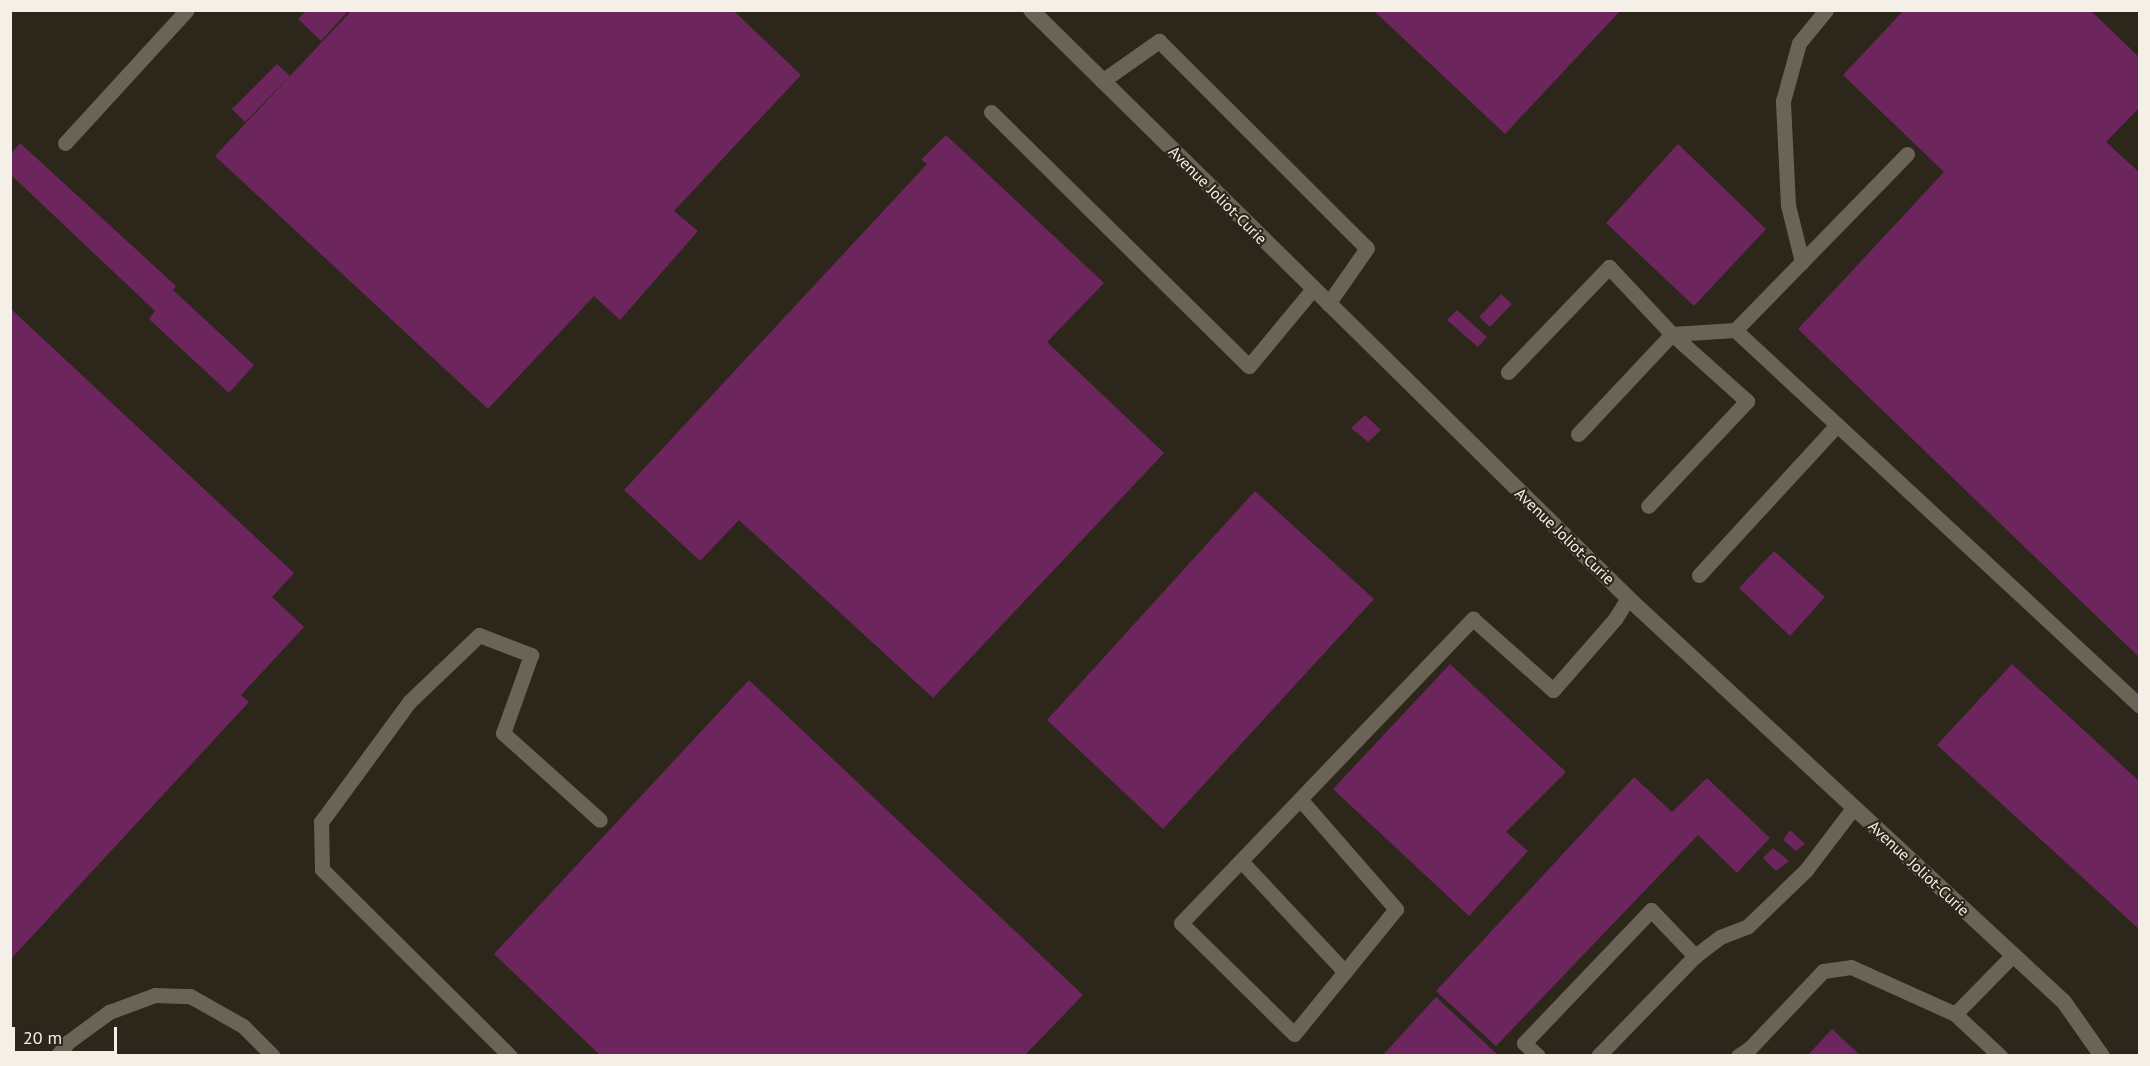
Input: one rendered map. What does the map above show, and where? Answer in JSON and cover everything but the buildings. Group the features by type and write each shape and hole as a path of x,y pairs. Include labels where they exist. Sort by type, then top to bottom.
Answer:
{"street":[{"name":"Avenue Joliot-Curie","path":"1030,10 1628,598 2064,1002 2102,1056"}],"lane":[{"path":"65,143 187,10"},
{"path":"1802,262 1788,205 1783,101 1799,43 1826,10"},
{"path":"1102,81 1159,40 1367,248 1328,304"},
{"path":"991,112 1249,366 1312,289"},
{"path":"1578,434 1672,334 1735,330 1906,154"},
{"path":"1509,372 1609,267 1672,334 1746,401 1648,506"},
{"path":"1735,330 2139,706"},
{"path":"1699,575 1837,425"},
{"path":"1300,799 1396,909 1294,1034 1181,923 1241,861 1300,799 1473,619 1553,690 1615,619 1628,598"},
{"path":"510,1056 322,870 321,822 409,702 479,634 531,655 503,733 600,820"},
{"path":"1598,1056 1695,956 1720,938 1748,926 1806,870 1854,807"},
{"path":"1241,861 1345,972"},
{"path":"1538,1056 1524,1043 1651,910 1695,956"},
{"path":"1954,1014 2013,955"},
{"path":"1738,1056 1750,1048 1823,971 1851,967 1954,1014 2001,1056"},
{"path":"57,1056 68,1042 109,1012 155,995 190,996 243,1026 273,1056"}]}
